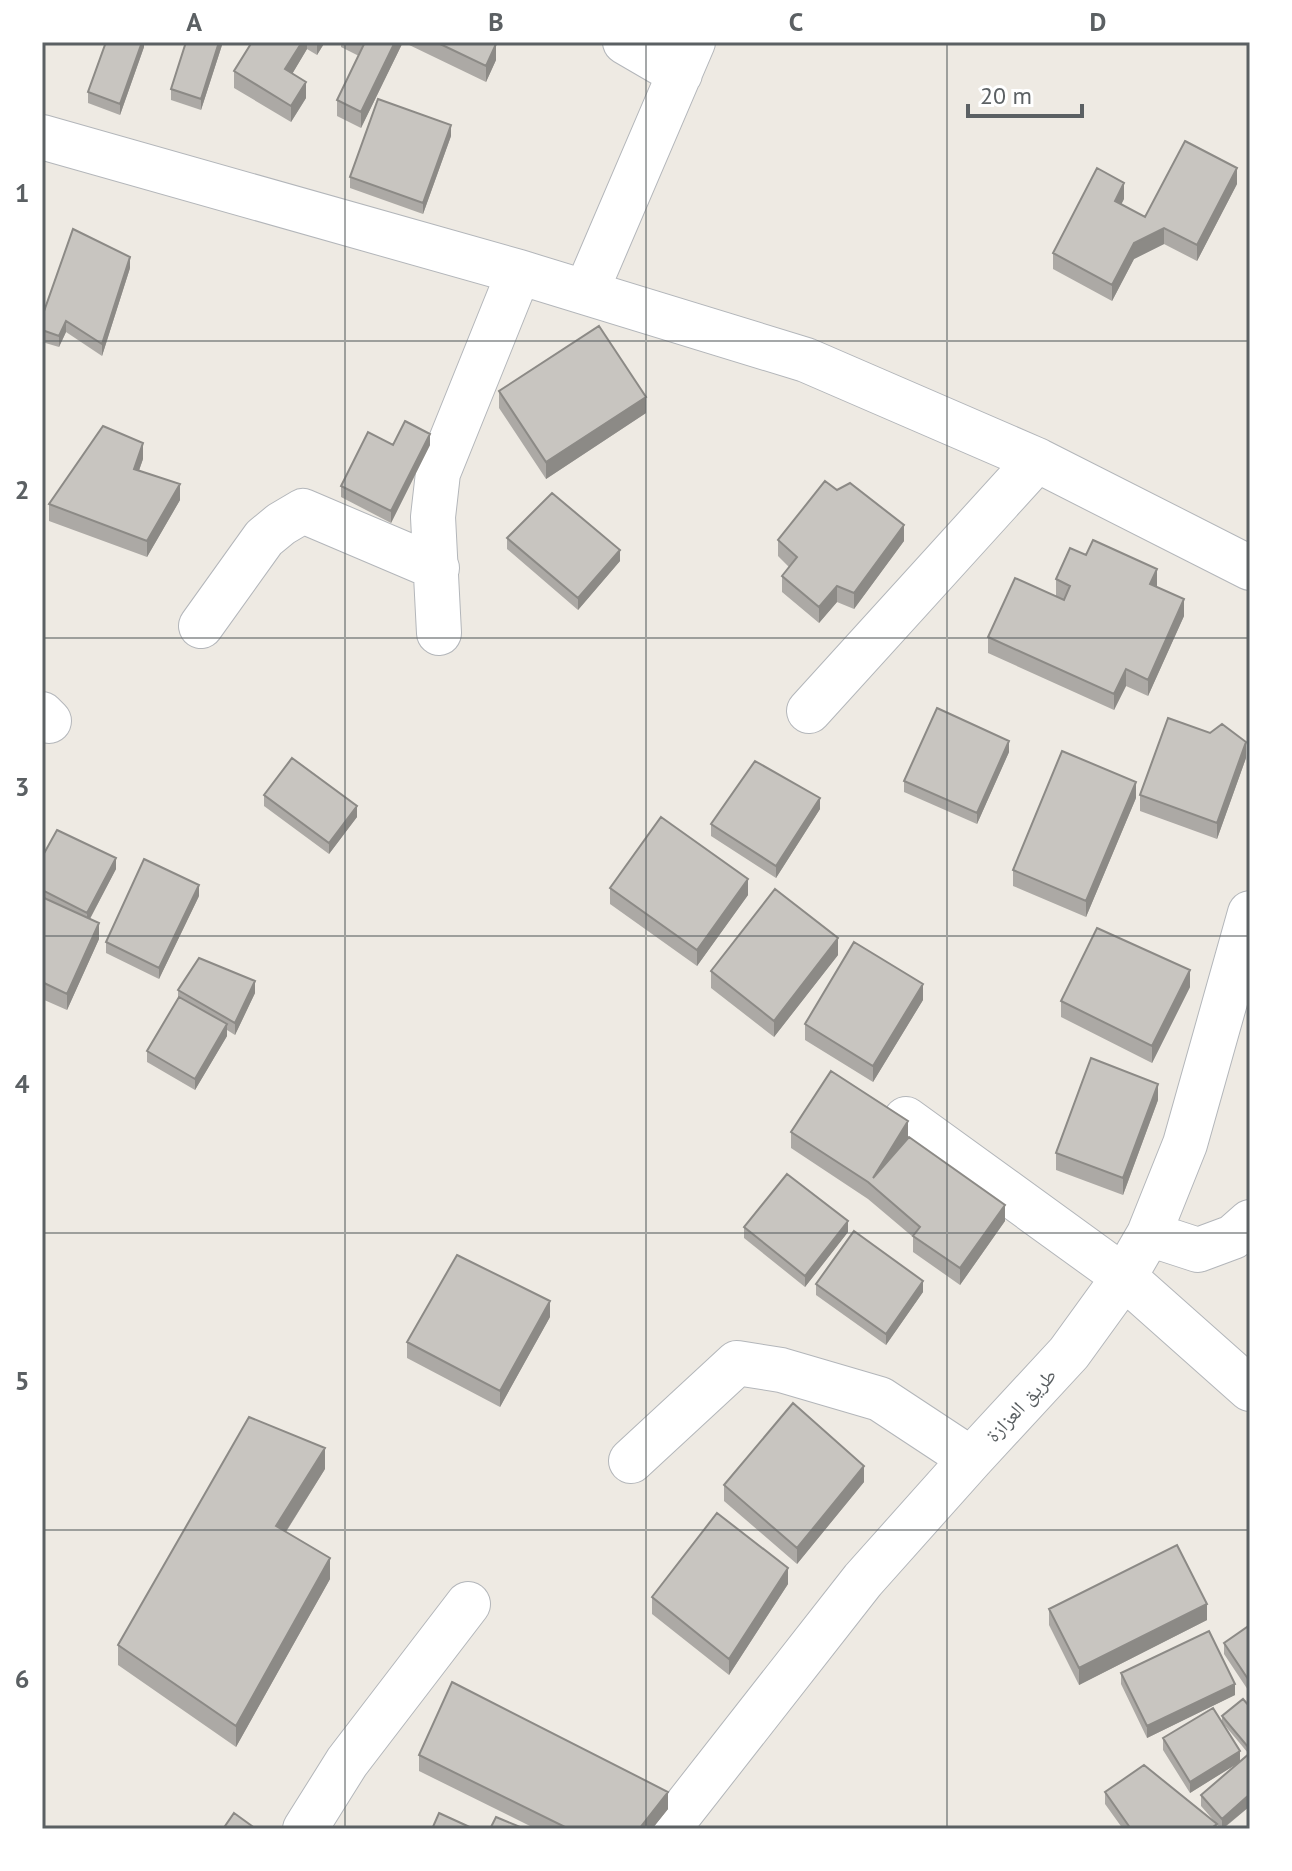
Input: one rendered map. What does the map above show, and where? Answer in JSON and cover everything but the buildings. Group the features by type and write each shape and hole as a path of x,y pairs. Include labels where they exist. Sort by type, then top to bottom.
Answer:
{"street":[{"path":"586,292 687,58 625,42"},
{"path":"44,145 519,272 806,360 1037,460 1250,568"},
{"path":"439,633 433,517 438,473 519,272"},
{"path":"809,711 1037,460"},
{"path":"201,626 264,538 303,511 437,568"},
{"name":"طريق العزازة","path":"668,1829 839,1609 1069,1353 1124,1277 1149,1234 1185,1144 1250,913"},
{"path":"906,1119 1124,1277 1250,1389"},
{"path":"1149,1234 1198,1250 1233,1237 1250,1222"},
{"path":"631,1461 737,1363 781,1370 880,1399 971,1459"},
{"path":"305,1829 347,1762 468,1604"}]}
